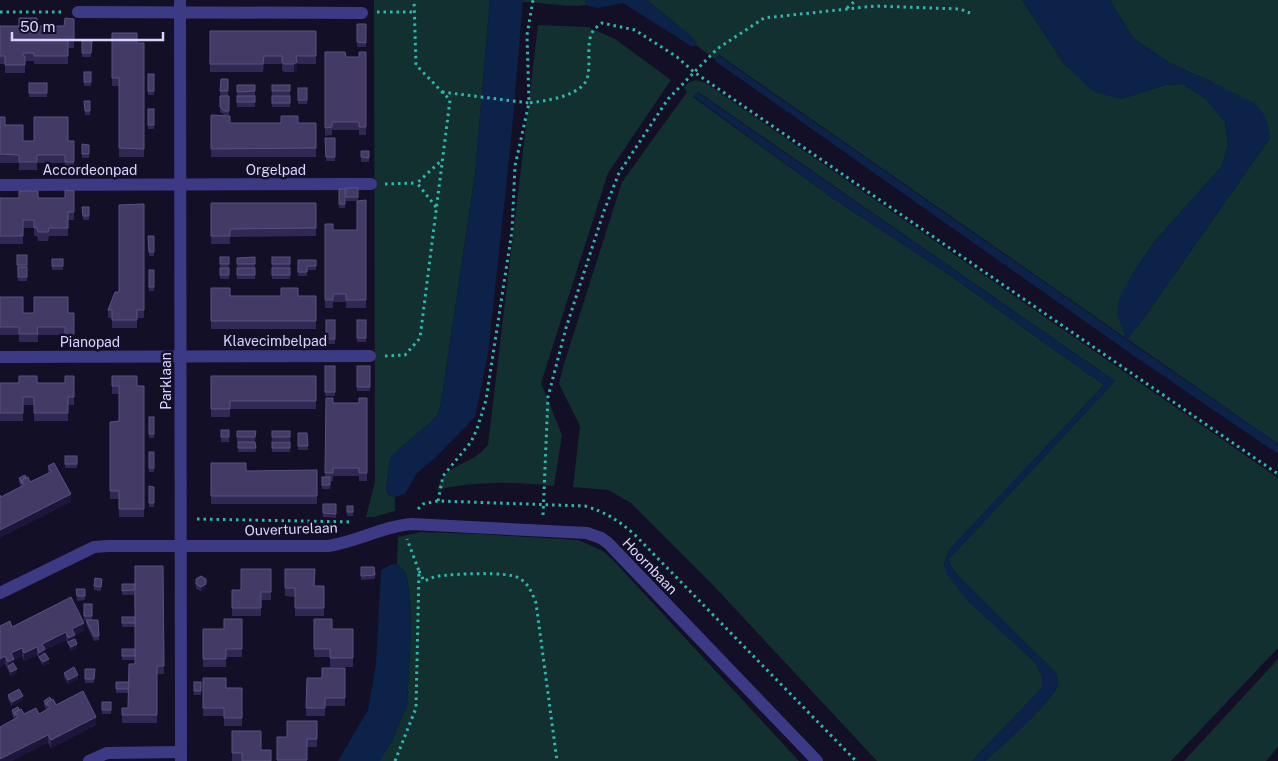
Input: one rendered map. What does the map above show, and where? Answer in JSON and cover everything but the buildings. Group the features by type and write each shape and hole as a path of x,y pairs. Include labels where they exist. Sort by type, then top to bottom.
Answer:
{"street":[{"path":"78,12 180,6 362,12"},
{"name":"Parklaan","path":"180,6 181,757"},
{"name":"Orgelpad","path":"180,185 372,184"},
{"name":"Accordeonpad","path":"0,185 180,185"},
{"name":"Klavecimbelpad","path":"181,356 370,356"},
{"name":"Pianopad","path":"0,357 181,356"},
{"name":"Hoornbaan","path":"401,524 587,533 601,538 608,543 816,761"},
{"name":"Ouverturelaan","path":"0,593 94,547 328,546 344,543 401,524"},
{"path":"89,761 107,753 181,757"}],"path":[{"path":"370,356 405,355 420,338 450,100 416,65 414,0"},
{"path":"438,501 443,476 471,442 486,400 512,231 516,166 529,103 527,35 533,0"},
{"path":"846,9 856,0"},
{"path":"543,531 548,397 566,328 601,220 619,173 668,100 717,49 764,18 875,6 960,9 970,13"},
{"path":"0,12 78,12"},
{"path":"362,12 414,12"},
{"path":"442,92 529,103 553,100 571,93 584,84 588,77 589,43 593,31 602,23 635,30 1278,474"},
{"path":"372,184 417,184 442,159"},
{"path":"417,184 436,206"},
{"name":"Ouverturelaan","path":"181,519 359,522"},
{"path":"401,524 424,581 436,576 491,574 518,577 528,585 536,603 557,761"},
{"path":"394,761 416,708 419,571"}],"green space":[{"path":"374,0 490,0 475,174 441,403 438,414 432,421 390,459 386,490 389,495 395,497 395,511 374,517 366,517 375,482"},
{"path":"523,0 586,0 585,5 570,6 523,2"},
{"path":"647,0 1022,0 1064,64 1121,99 1165,85 1182,84 1206,99 1225,122 1228,145 1222,166 1155,241 1132,274 1141,322 1270,138 1210,81 1170,63 1133,38 1110,0 1278,0 1278,444 719,55 715,59 697,46 693,38"},
{"path":"538,25 588,27 615,39 671,80 608,173 541,383 562,435 554,486 495,483 437,490 448,472 478,455 488,445"},
{"path":"696,80 706,83 1278,478 1278,648 1171,761 985,761 1048,701 1055,691 1058,680 1053,670 959,577 950,565 949,559 1115,381 698,92 693,97 834,199 948,274 1104,385 949,550 944,565 967,600 1035,662 1042,676 1042,688 972,761 877,761 711,583 631,503 608,490 573,487 580,426 559,384 563,367 622,182 687,92 684,88 689,82"},
{"path":"421,532 578,540 603,551 799,761 379,761 392,741 407,705 411,632 410,597 406,573 397,564 398,537"},
{"path":"1278,659 1278,747 1266,761 1184,761"}],"water":[{"path":"490,0 523,0 511,141 488,354 475,417 436,457 417,473 405,494 395,497 389,495 386,490 390,459 432,421 438,414 441,403 475,174"},
{"path":"586,0 647,0 693,38 697,46 691,46 623,3 598,8 585,5"},
{"path":"1022,0 1110,0 1133,38 1170,63 1254,103 1266,117 1270,138 1127,340 1278,444 1278,454 1140,360 715,61 718,55 1126,339 1117,314 1119,298 1132,274 1155,241 1222,166 1228,145 1225,122 1206,99 1182,84 1165,85 1121,99 1094,92 1064,64"},
{"path":"697,92 1115,381 949,559 950,565 959,577 1053,670 1058,680 1055,691 1048,701 985,761 972,761 1042,688 1042,676 1035,662 967,600 946,573 944,566 949,550 1104,385 948,274 834,199 693,96"},
{"path":"397,564 406,573 410,597 411,632 407,705 392,741 379,761 338,761 368,710 376,664 381,570 390,565"}]}
